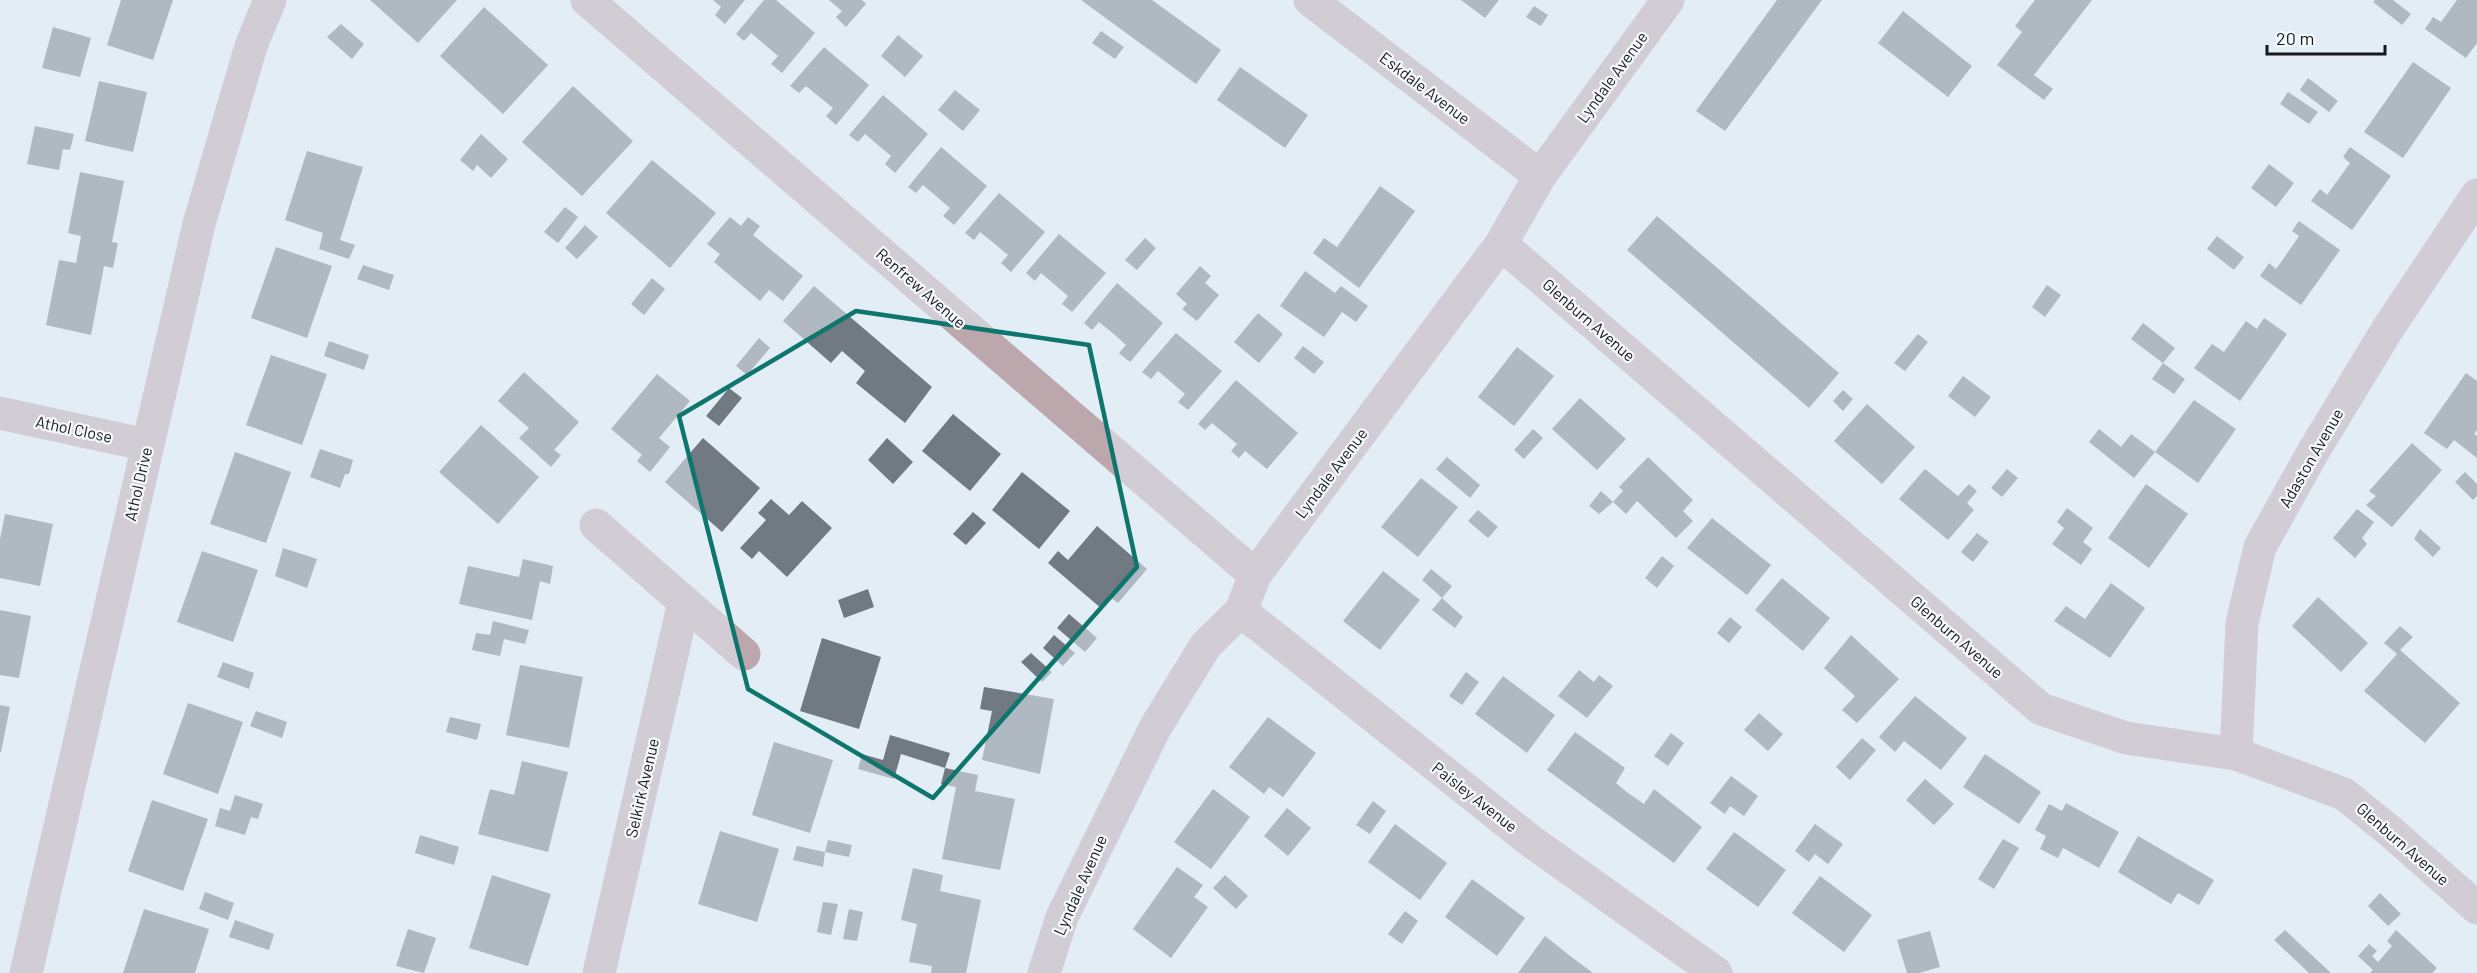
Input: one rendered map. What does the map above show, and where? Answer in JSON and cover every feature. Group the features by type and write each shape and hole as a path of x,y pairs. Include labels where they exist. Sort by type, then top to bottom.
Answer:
{"street":[{"name":"Athol Drive","path":"26,973 199,224 251,46 270,0"},
{"name":"Renfrew Avenue","path":"587,0 1255,575"},
{"name":"Eskdale Avenue","path":"1310,0 1540,176"},
{"name":"Lyndale Avenue","path":"1044,973 1062,917 1156,726 1206,645 1240,611 1255,575 1501,244 1540,176 1668,0"},
{"name":"Adaston Avenue","path":"2236,754 2242,624 2260,547 2313,452 2381,340 2477,195"},
{"name":"Glenburn Avenue","path":"1501,244 2041,709 2126,738 2236,754 2344,794 2477,908"},
{"name":"Athol Close","path":"0,413 147,445"},
{"path":"596,525 744,654"},
{"name":"Selkirk Avenue","path":"599,973 684,602"},
{"name":"Paisley Avenue","path":"1240,611 1532,842 1716,973"}],"highlighted area":[{"path":"856,311 1089,345 1137,567 933,798 748,689 679,416"}],"building":[{"path":"121,0 173,0 153,60 107,45"},
{"path":"370,0 457,0 418,43"},
{"path":"713,0 745,0 725,24 715,15 721,7"},
{"path":"764,0 776,0 815,33 782,73 771,64 778,56 751,33 744,41 736,34"},
{"path":"829,0 862,0 866,4 846,27 836,17 842,11"},
{"path":"1081,0 1152,0 1221,50 1196,84"},
{"path":"1461,0 1499,0 1485,18"},
{"path":"1777,0 1822,0 1725,131 1696,111"},
{"path":"2035,0 2092,0 2034,75 2053,89 2044,100 1997,65 2022,32 2015,26"},
{"path":"2393,0 2411,14 2402,25 2373,2"},
{"path":"2457,0 2477,0 2477,43 2466,58 2425,29 2433,17 2441,22"},
{"path":"1534,6 1548,15 1541,26 1526,17"},
{"path":"484,7 548,65 503,114 440,56"},
{"path":"1903,11 1972,66 1948,97 1878,43"},
{"path":"341,24 364,44 352,59 327,37"},
{"path":"53,27 91,38 80,77 42,68"},
{"path":"1101,31 1124,47 1115,59 1092,43"},
{"path":"898,35 923,56 905,77 881,56"},
{"path":"824,47 869,85 836,125 826,116 833,108 806,86 799,93 790,86"},
{"path":"2413,62 2451,88 2403,158 2364,132"},
{"path":"1240,67 1308,115 1285,148 1217,100"},
{"path":"2308,78 2338,101 2329,112 2300,90"},
{"path":"99,81 147,92 133,152 85,141"},
{"path":"573,86 633,141 582,196 522,142"},
{"path":"955,90 980,110 963,131 938,110"},
{"path":"2288,92 2318,112 2309,124 2280,104"},
{"path":"883,95 928,134 895,173 885,164 891,156 865,134 858,142 849,135"},
{"path":"35,126 74,134 70,150 63,149 59,170 27,164"},
{"path":"481,134 508,159 491,178 477,165 473,171 460,160"},
{"path":"941,147 987,186 954,225 943,216 950,208 923,185 916,193 908,187"},
{"path":"2350,147 2391,176 2352,230 2311,201 2320,189 2327,195 2350,163 2343,157"},
{"path":"307,151 363,167 340,240 355,245 349,259 319,249 323,233 285,220"},
{"path":"652,160 716,213 670,268 606,213"},
{"path":"2269,164 2294,183 2276,207 2251,188"},
{"path":"80,172 124,181 112,242 118,243 113,268 104,266 91,335 46,325 59,260 76,263 81,236 68,233"},
{"path":"1380,186 1415,211 1359,288 1313,253 1324,238 1337,247"},
{"path":"999,193 1045,232 1011,272 1001,263 1008,255 980,232 974,240 965,233"},
{"path":"565,207 578,217 558,243 544,232"},
{"path":"1657,216 1839,373 1809,408 1627,250"},
{"path":"730,217 741,226 748,217 760,226 753,235 803,276 783,301 769,290 760,301 714,262 720,254 707,244"},
{"path":"2299,221 2340,250 2301,305 2260,276 2269,263 2276,269 2286,255 2299,236 2292,231"},
{"path":"585,225 598,237 577,259 565,248"},
{"path":"1059,234 1106,273 1072,312 1062,304 1068,296 1041,273 1035,281 1026,273"},
{"path":"2217,236 2244,257 2234,270 2207,249"},
{"path":"1145,238 1156,248 1137,270 1125,260"},
{"path":"276,247 332,266 307,338 251,318"},
{"path":"363,265 394,275 389,290 357,279"},
{"path":"1200,266 1211,276 1205,283 1219,295 1197,321 1182,309 1187,304 1176,294"},
{"path":"1305,271 1335,293 1341,286 1368,306 1356,322 1342,312 1324,337 1280,306"},
{"path":"652,278 665,289 644,315 631,304"},
{"path":"1117,283 1163,323 1130,362 1119,353 1126,345 1115,335 1099,322 1092,330 1084,323"},
{"path":"2047,285 2061,295 2045,317 2032,307"},
{"path":"814,286 932,387 905,423 856,383 865,371 842,351 831,363 783,321"},
{"path":"1258,313 1283,334 1259,363 1234,342"},
{"path":"2264,318 2287,334 2240,401 2194,368 2212,344 2224,352 2246,321 2257,329"},
{"path":"2143,323 2175,348 2163,363 2131,339"},
{"path":"1176,333 1222,371 1188,410 1178,402 1185,394 1158,371 1151,379 1142,372"},
{"path":"1918,334 1928,342 1905,371 1894,363"},
{"path":"759,338 770,348 747,375 736,366"},
{"path":"329,341 369,355 364,370 324,356"},
{"path":"1303,346 1324,362 1314,374 1294,358"},
{"path":"1517,347 1554,376 1514,426 1478,397"},
{"path":"271,355 327,374 302,445 246,425"},
{"path":"2163,363 2185,379 2174,394 2152,379"},
{"path":"524,372 579,422 554,450 561,455 551,467 519,438 529,428 498,401"},
{"path":"2466,373 2477,381 2477,430 2474,434 2477,436 2477,458 2454,440 2447,449 2424,433"},
{"path":"657,374 690,401 659,438 670,447 650,472 637,461 642,455 611,429"},
{"path":"1963,376 1991,397 1975,417 1948,396"},
{"path":"1236,380 1298,433 1267,469 1245,451 1239,458 1231,451 1237,444 1212,423 1205,430 1198,424"},
{"path":"729,388 742,398 719,426 706,416"},
{"path":"1843,390 1853,399 1843,411 1833,401"},
{"path":"1580,398 1626,439 1597,470 1552,429"},
{"path":"2194,400 2236,429 2198,483 2155,452"},
{"path":"1867,404 1915,447 1882,484 1834,441"},
{"path":"953,414 1001,454 970,491 922,451"},
{"path":"481,425 539,477 498,524 439,472"},
{"path":"1533,429 1543,438 1524,459 1514,450"},
{"path":"2099,429 2121,447 2131,434 2155,452 2134,478 2089,442"},
{"path":"703,438 760,488 722,532 665,482"},
{"path":"887,438 913,462 893,484 868,460"},
{"path":"2412,443 2442,470 2392,527 2366,505 2376,496 2369,491"},
{"path":"320,449 353,460 349,474 345,474 340,488 310,477"},
{"path":"235,452 291,472 266,543 210,524"},
{"path":"1447,457 1480,485 1470,498 1436,469"},
{"path":"1648,457 1693,500 1683,511 1693,521 1676,538 1637,501 1626,514 1613,502 1623,491 1619,487"},
{"path":"1925,469 1958,496 1969,484 1977,491 1967,503 1974,510 1948,540 1899,499"},
{"path":"2007,469 2018,478 2002,497 1991,488"},
{"path":"1022,472 1070,511 1039,549 992,510"},
{"path":"2465,472 2477,484 2477,496 2473,500 2455,482"},
{"path":"1421,478 1458,507 1418,557 1381,527"},
{"path":"2146,484 2188,514 2149,568 2108,538"},
{"path":"1601,491 1613,502 1599,514 1589,506"},
{"path":"771,499 789,515 802,501 832,528 787,577 759,551 752,559 740,548 766,520 758,513"},
{"path":"2067,508 2093,528 2083,542 2092,549 2081,565 2052,544 2064,528 2057,522"},
{"path":"2357,509 2374,522 2362,538 2367,544 2355,558 2333,538"},
{"path":"1478,510 1498,527 1488,538 1468,521"},
{"path":"973,512 986,523 966,545 953,534"},
{"path":"5,514 53,524 40,586 0,578 0,539"},
{"path":"1712,518 1771,565 1747,595 1687,548"},
{"path":"1097,526 1147,569 1118,603 1111,598 1102,609 1048,563 1058,551 1068,560"},
{"path":"2420,529 2441,548 2433,557 2414,539"},
{"path":"1977,533 1989,542 1973,562 1961,552"},
{"path":"283,548 317,559 307,588 275,576"},
{"path":"202,551 258,570 233,642 177,622"},
{"path":"1662,556 1674,566 1657,588 1645,578"},
{"path":"523,559 553,566 550,584 540,581 532,620 459,604 468,566 519,577"},
{"path":"1431,569 1452,586 1442,598 1422,580"},
{"path":"1383,571 1420,600 1380,650 1343,621"},
{"path":"1782,578 1830,618 1803,651 1755,610"},
{"path":"2111,583 2145,608 2110,658 2054,621 2066,606 2085,619"},
{"path":"868,589 874,607 844,618 838,600"},
{"path":"2318,597 2368,643 2341,672 2292,626"},
{"path":"1442,598 1463,617 1455,628 1432,610"},
{"path":"0,610 31,616 19,678 0,675"},
{"path":"1069,614 1097,638 1085,652 1057,628"},
{"path":"1730,617 1742,627 1729,643 1717,633"},
{"path":"493,621 529,630 525,644 504,639 500,656 472,650 476,633 490,635"},
{"path":"2400,626 2413,637 2400,650 2460,703 2425,743 2364,691 2397,654 2384,643"},
{"path":"1054,635 1075,653 1063,666 1043,648"},
{"path":"1851,635 1899,679 1857,723 1842,710 1855,696 1824,668"},
{"path":"822,638 881,657 859,729 800,711"},
{"path":"1031,653 1052,672 1042,682 1021,662"},
{"path":"223,662 254,673 249,689 217,677"},
{"path":"520,665 583,677 569,748 506,735"},
{"path":"1579,670 1594,682 1599,675 1613,686 1587,718 1558,696"},
{"path":"1466,672 1479,682 1462,705 1449,696"},
{"path":"1503,676 1555,715 1527,753 1475,714"},
{"path":"984,687 1054,699 1040,774 982,760 992,711 980,709"},
{"path":"1915,696 1967,738 1941,770 1904,741 1895,752 1879,737"},
{"path":"188,703 243,722 218,794 163,774"},
{"path":"0,705 10,707 1,752 0,752"},
{"path":"256,711 287,722 282,738 250,726"},
{"path":"1759,713 1783,734 1768,751 1744,730"},
{"path":"450,717 481,724 477,740 446,732"},
{"path":"1268,717 1316,753 1283,797 1269,787 1264,794 1229,767"},
{"path":"1575,732 1625,768 1616,783 1628,793 1644,804 1654,789 1702,827 1674,863 1547,770"},
{"path":"1671,733 1684,743 1668,766 1654,756"},
{"path":"890,735 950,753 945,768 901,754 894,779 858,769 862,754 883,760"},
{"path":"1862,738 1876,750 1850,780 1836,767"},
{"path":"774,742 833,760 810,833 752,815"},
{"path":"1985,754 2041,792 2019,824 1963,787"},
{"path":"522,761 568,772 548,852 478,834 490,789 514,795"},
{"path":"945,768 978,775 975,791 1015,799 1000,870 942,859 956,787 941,784"},
{"path":"1731,776 1758,796 1744,816 1730,806 1725,814 1710,803"},
{"path":"1925,779 1954,804 1934,825 1906,800"},
{"path":"1213,789 1250,817 1211,869 1174,842"},
{"path":"235,795 263,804 258,819 251,817 245,835 215,826 220,808 230,811"},
{"path":"152,800 208,819 183,891 128,871"},
{"path":"1373,801 1386,811 1370,834 1356,825"},
{"path":"2066,803 2119,832 2099,868 2063,848 2058,858 2040,849 2046,836 2035,830 2049,804 2062,811"},
{"path":"1287,808 1311,828 1288,856 1264,836"},
{"path":"1395,824 1447,863 1420,900 1368,862"},
{"path":"1815,824 1843,844 1828,864 1815,854 1809,862 1795,851"},
{"path":"720,831 779,849 757,922 698,904"},
{"path":"1734,832 1786,870 1758,907 1706,869"},
{"path":"420,835 459,847 454,865 415,853"},
{"path":"2138,836 2214,880 2199,905 2178,893 2171,904 2118,872"},
{"path":"2003,839 2019,848 1994,889 1978,879"},
{"path":"828,840 852,845 849,857 825,852"},
{"path":"797,846 825,852 823,867 793,860"},
{"path":"1177,867 1203,885 1194,897 1208,907 1171,958 1133,929"},
{"path":"913,868 943,875 940,891 981,900 966,973 931,973 932,966 909,962 917,924 901,920"},
{"path":"492,875 551,894 528,966 469,948"},
{"path":"1225,875 1248,896 1236,909 1213,888"},
{"path":"1820,876 1872,915 1844,952 1792,913"},
{"path":"1472,879 1525,918 1497,956 1445,917"},
{"path":"205,892 234,903 228,920 199,909"},
{"path":"2380,893 2401,914 2388,926 2368,906"},
{"path":"823,902 838,904 831,935 817,932"},
{"path":"144,909 209,929 195,973 123,973"},
{"path":"849,909 863,912 857,941 843,939"},
{"path":"1405,911 1418,921 1402,944 1388,934"},
{"path":"235,920 274,934 269,950 229,937"},
{"path":"408,929 436,938 424,973 396,966"},
{"path":"2285,930 2331,973 2309,973 2274,940"},
{"path":"2396,930 2437,968 2432,973 2370,973 2373,970 2358,956 2369,944 2377,951 2372,956 2378,962 2392,946 2387,941"},
{"path":"1930,931 1940,967 1919,973 1907,973 1897,940"},
{"path":"1545,936 1569,955 1593,973 1518,973"}]}
